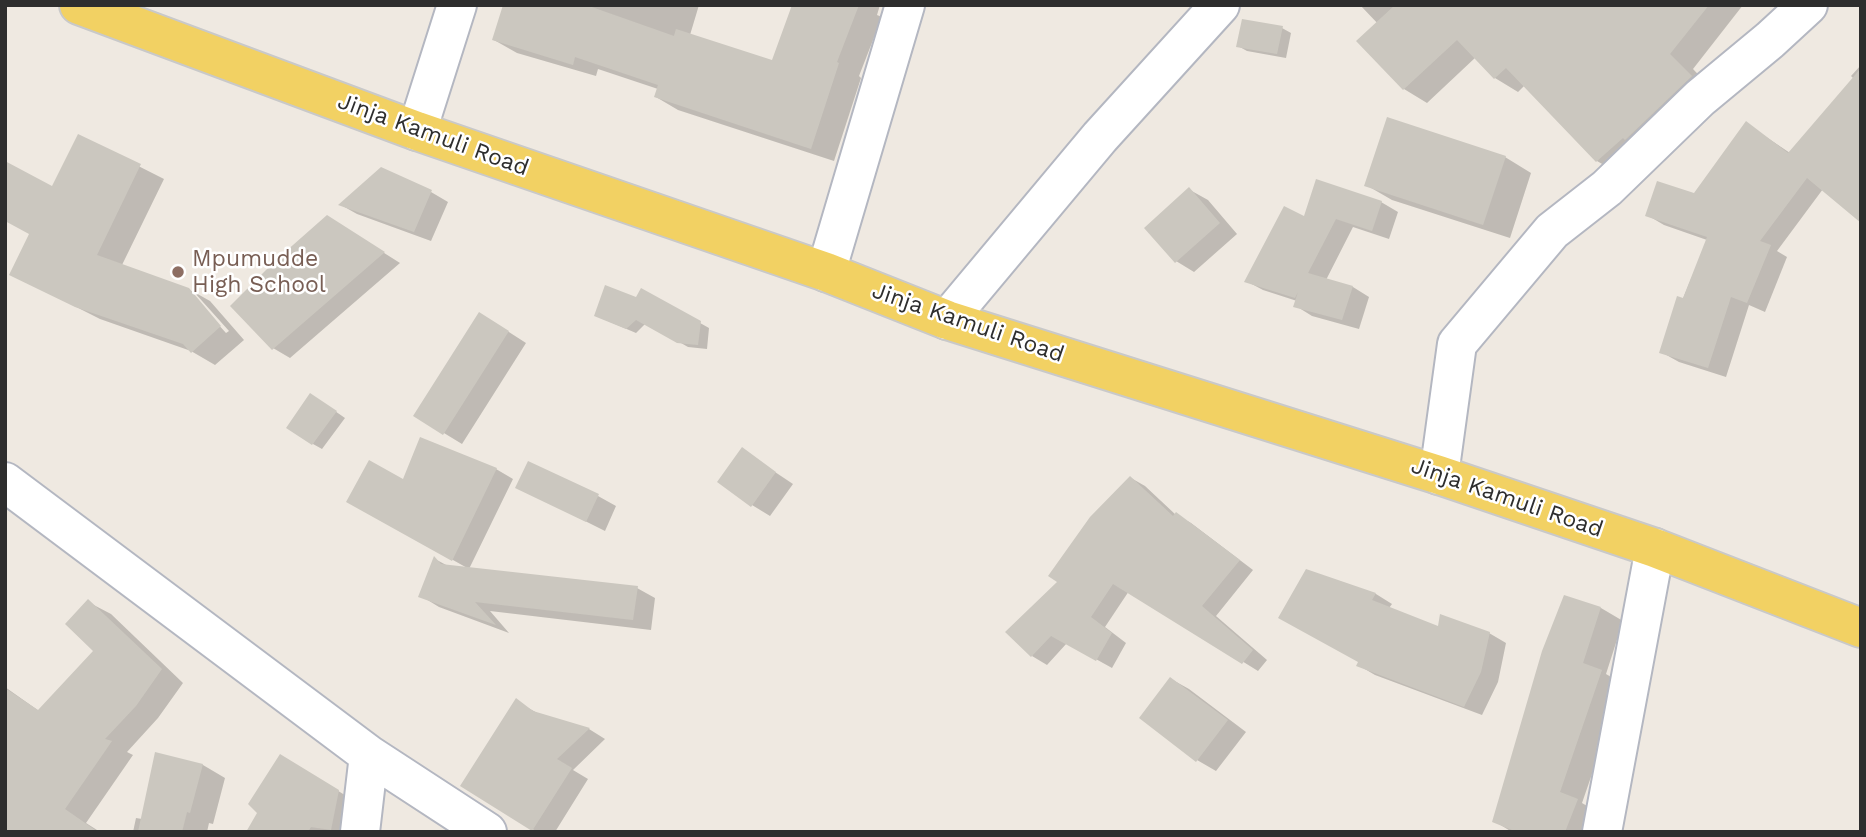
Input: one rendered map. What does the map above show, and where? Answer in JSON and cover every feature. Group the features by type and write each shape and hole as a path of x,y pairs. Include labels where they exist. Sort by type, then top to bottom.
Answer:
{"main road":[{"name":"Jinja Kamuli Road","path":"79,5 417,131 826,272 947,320 1439,475 1656,548 1861,628"}],"street":[{"path":"417,131 457,5"},
{"path":"826,272 905,5"},
{"path":"947,320 1100,137 1220,5"},
{"path":"1439,475 1457,344 1552,232 1607,188 1700,98 1808,5"},
{"path":"5,482 369,755 487,832"},
{"path":"1602,832 1656,548"},
{"path":"360,832 369,755"}],"building":[{"path":"503,5 586,5 674,36 676,29 772,60 792,5 859,5 837,62 839,63 811,149 654,97 658,85 575,57 573,65 492,40"},
{"path":"1395,5 1709,5 1670,54 1692,76 1625,140 1623,138 1596,162 1506,68 1494,79 1457,40 1403,90 1356,41"},
{"path":"1242,19 1283,26 1277,54 1236,47"},
{"path":"1861,68 1861,223 1807,178 1760,241 1771,245 1747,303 1731,297 1708,368 1659,353 1677,296 1683,298 1707,237 1645,216 1657,181 1694,193 1746,121 1788,153"},
{"path":"1387,117 1506,156 1483,225 1364,186"},
{"path":"78,134 141,164 97,255 189,288 221,326 191,353 183,344 75,307 9,275 29,234 5,221 5,161 52,186"},
{"path":"381,167 432,190 414,232 338,205"},
{"path":"1316,179 1382,201 1372,231 1336,219 1308,273 1353,286 1342,320 1293,307 1298,292 1295,298 1244,282 1284,206 1304,216"},
{"path":"1189,187 1220,223 1175,263 1144,228"},
{"path":"327,215 385,252 272,350 230,306"},
{"path":"605,285 636,297 641,288 701,321 698,345 677,343 636,320 626,329 594,316"},
{"path":"479,312 509,331 443,435 413,416"},
{"path":"310,393 337,411 312,445 286,428"},
{"path":"420,437 497,468 452,561 346,502 369,460 403,479"},
{"path":"742,447 776,472 751,507 717,482"},
{"path":"528,461 599,494 586,522 515,488"},
{"path":"1130,476 1173,516 1176,512 1240,560 1202,606 1253,650 1242,664 1113,584 1091,617 1112,633 1096,661 1051,636 1031,657 1005,632 1057,582 1048,576 1090,517"},
{"path":"434,556 441,564 638,586 633,620 475,602 496,625 418,597"},
{"path":"1306,569 1376,593 1372,600 1438,626 1440,614 1490,632 1481,672 1464,707 1356,666 1358,662 1278,618"},
{"path":"1564,595 1601,607 1583,663 1602,670 1560,792 1578,799 1565,832 1517,832 1492,822 1542,651"},
{"path":"88,599 162,669 136,706 105,739 112,741 65,809 98,832 5,832 5,688 38,710 93,651 65,624"},
{"path":"1170,677 1228,720 1196,762 1139,718"},
{"path":"516,698 533,711 590,728 557,759 572,768 532,831 460,786"},
{"path":"155,752 203,764 182,832 138,832"},
{"path":"280,754 339,790 331,830 311,827 308,832 246,832 257,813 248,804"}],"place":[{"name":"Mpumudde High School","path":"178,272"}]}
